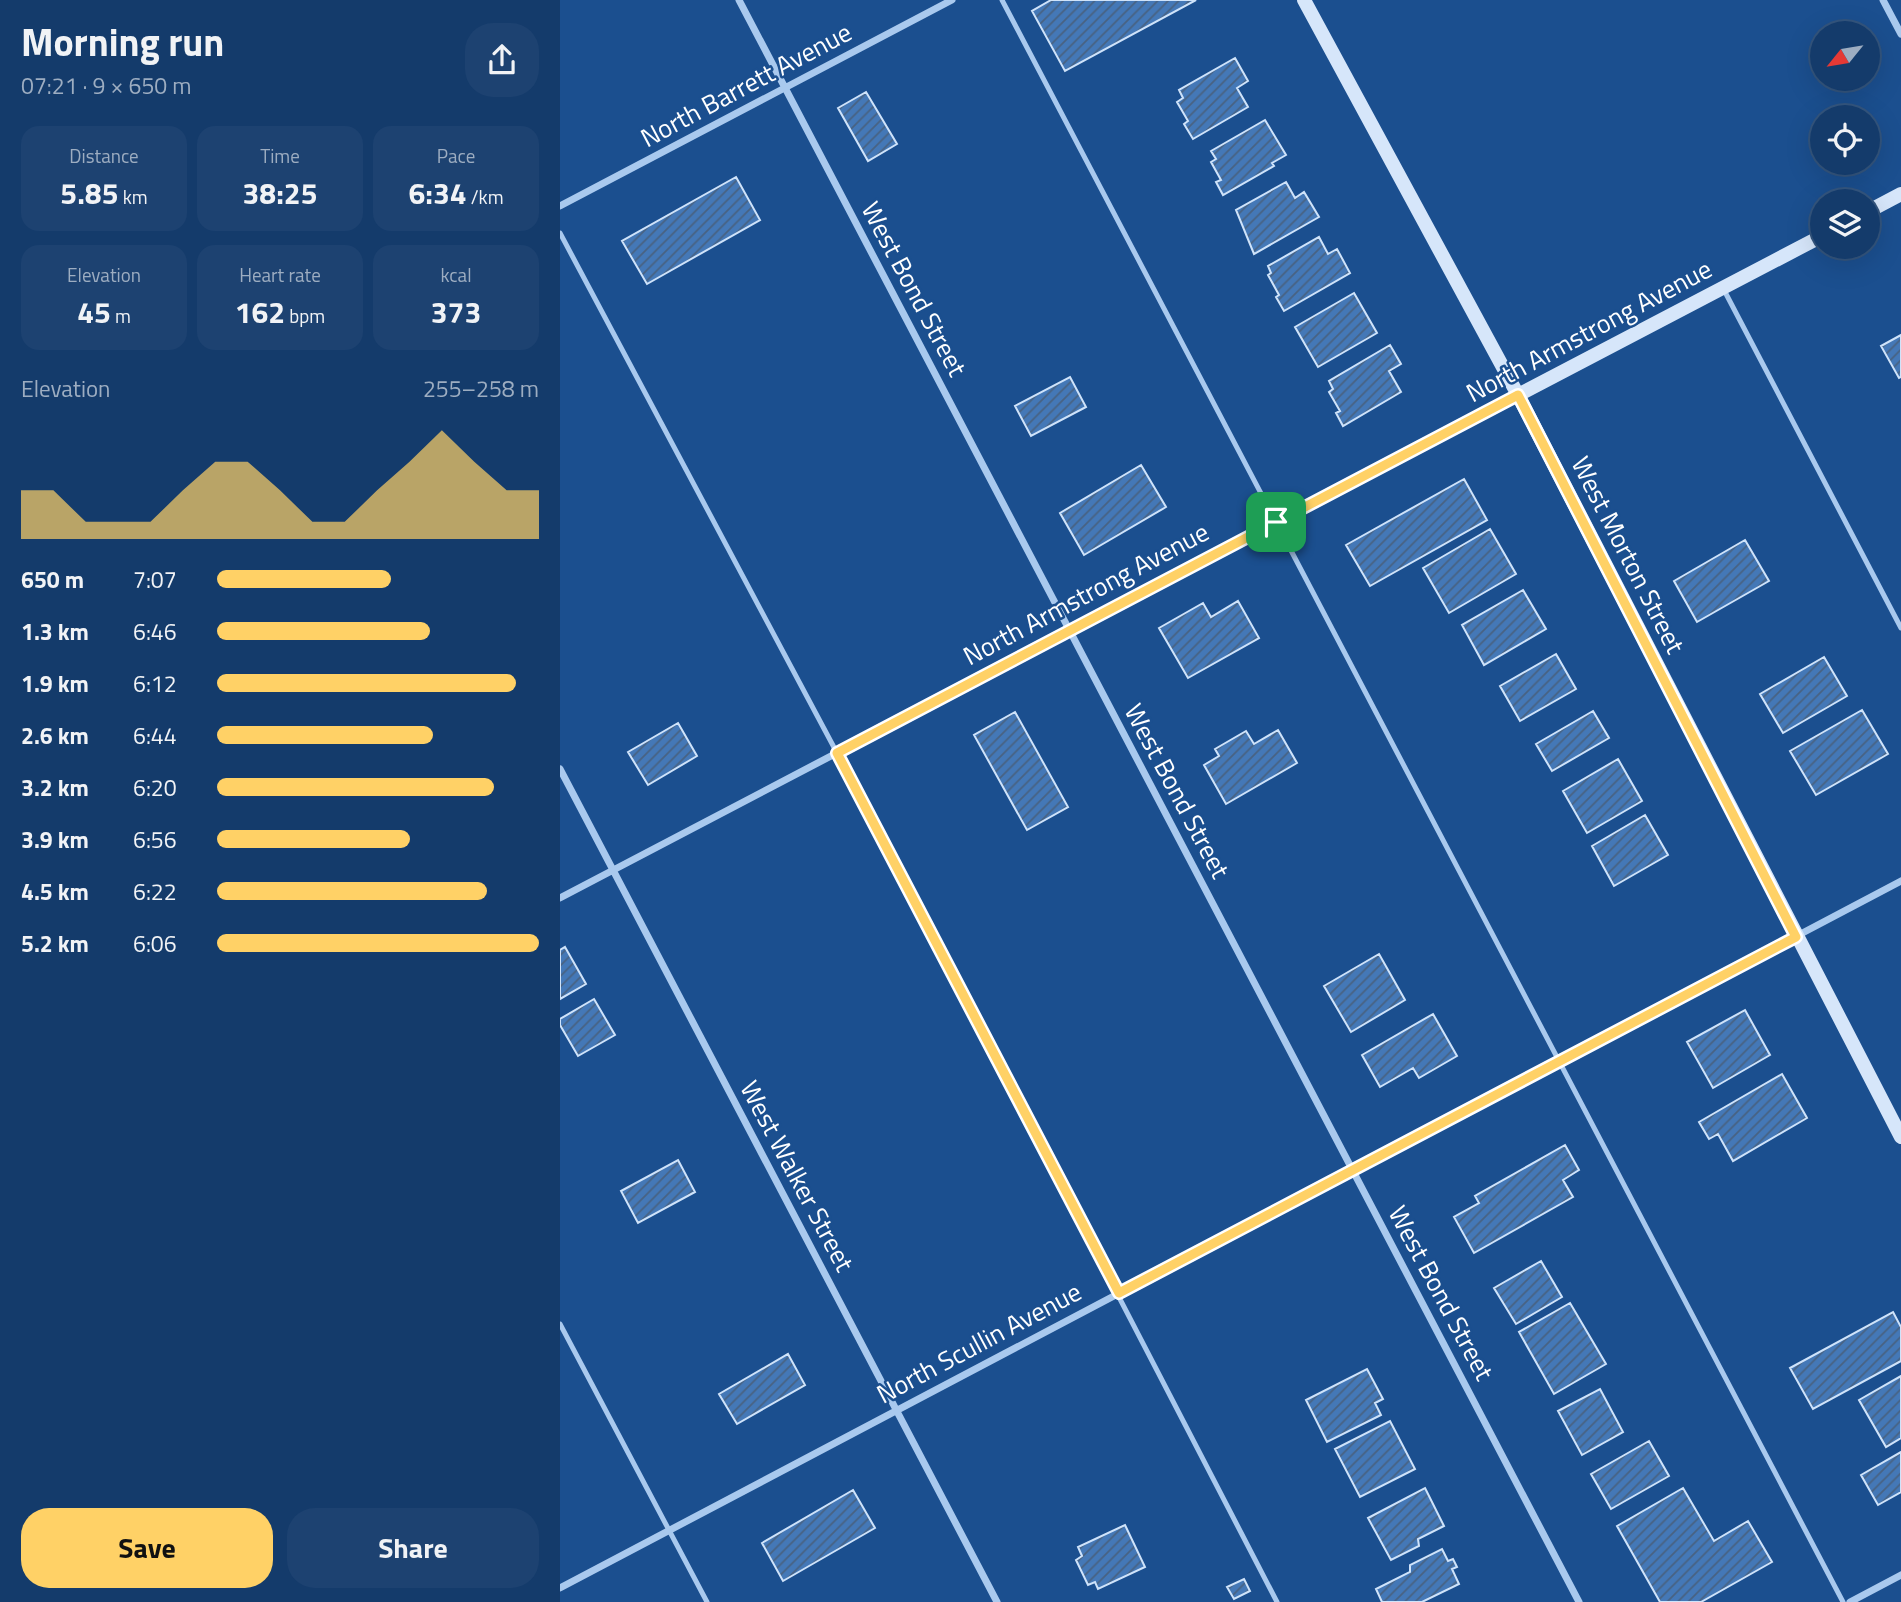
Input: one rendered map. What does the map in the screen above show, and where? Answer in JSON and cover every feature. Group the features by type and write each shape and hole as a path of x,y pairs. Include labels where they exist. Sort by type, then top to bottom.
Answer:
{"main road":[{"name":"West Morton Street","path":"1304,0 1518,395 1901,1137"},
{"path":"1880,205 1901,194"},
{"name":"North Armstrong Avenue","path":"1518,395 1810,242"}],"street":[{"name":"West Bond Street","path":"739,0 1579,1602"},
{"name":"North Barrett Avenue","path":"560,206 952,0"},
{"path":"1883,0 1901,34"},
{"name":"North Armstrong Avenue","path":"560,898 1518,395"},
{"name":"West Walker Street","path":"560,769 997,1602"},
{"name":"North Scullin Avenue","path":"560,1588 1901,881"},
{"path":"1850,1602 1901,1575"}],"lane":[{"path":"1002,0 1843,1602"},
{"path":"560,233 837,753 1277,1602"},
{"path":"1723,288 1901,628"},
{"path":"560,1324 707,1602"}],"building":[{"path":"1051,0 1196,0 1065,71 1032,11"},
{"path":"1235,58 1248,81 1237,88 1248,107 1193,139 1184,124 1188,121 1177,102 1183,98 1179,90"},
{"path":"866,92 897,144 868,161 838,108"},
{"path":"1265,120 1286,155 1272,163 1274,166 1223,195 1216,182 1221,180 1211,162 1216,159 1211,151"},
{"path":"736,177 760,220 647,284 622,241"},
{"path":"1286,182 1295,198 1304,192 1319,217 1254,254 1236,210"},
{"path":"1319,237 1328,254 1337,249 1350,273 1284,311 1268,275 1271,273 1268,266"},
{"path":"1354,293 1377,333 1318,367 1295,327"},
{"path":"1901,335 1901,377 1899,378 1881,346"},
{"path":"1390,345 1401,364 1389,371 1401,392 1343,426 1336,413 1340,411 1329,392 1333,389 1329,381"},
{"path":"1070,377 1086,407 1031,436 1015,406"},
{"path":"1141,465 1166,507 1084,555 1060,513"},
{"path":"1464,479 1487,520 1370,586 1346,545"},
{"path":"1490,529 1516,574 1449,613 1423,568"},
{"path":"1745,540 1769,581 1697,622 1674,581"},
{"path":"1523,590 1546,629 1484,665 1462,625"},
{"path":"1238,601 1259,638 1188,678 1159,628 1203,603 1211,617"},
{"path":"1556,654 1576,689 1520,721 1500,686"},
{"path":"1824,657 1847,696 1783,733 1760,694"},
{"path":"1862,710 1888,754 1816,795 1790,751"},
{"path":"1593,711 1609,738 1552,771 1536,744"},
{"path":"1015,712 1068,807 1027,830 974,735"},
{"path":"678,723 697,756 648,785 628,752"},
{"path":"1278,730 1297,763 1226,804 1204,765 1219,756 1215,749 1246,731 1254,744"},
{"path":"1618,759 1642,801 1587,833 1563,791"},
{"path":"1645,815 1668,855 1614,886 1592,846"},
{"path":"565,947 586,984 560,999 560,950"},
{"path":"1379,954 1405,1000 1351,1032 1324,986"},
{"path":"594,999 615,1035 578,1056 560,1025 560,1019"},
{"path":"1745,1010 1770,1055 1713,1088 1687,1042"},
{"path":"1433,1014 1457,1056 1419,1078 1413,1068 1380,1087 1362,1055"},
{"path":"1782,1074 1807,1118 1733,1161 1718,1134 1709,1139 1699,1122"},
{"path":"1565,1145 1579,1170 1563,1180 1573,1197 1474,1253 1454,1217 1479,1203 1475,1196"},
{"path":"678,1160 695,1192 638,1223 621,1191"},
{"path":"1541,1261 1562,1297 1516,1324 1494,1288"},
{"path":"1570,1303 1606,1364 1554,1394 1519,1332"},
{"path":"1893,1312 1901,1327 1901,1361 1813,1409 1790,1368"},
{"path":"788,1354 805,1385 737,1424 719,1394"},
{"path":"1367,1369 1383,1399 1375,1403 1381,1415 1327,1442 1306,1400"},
{"path":"1901,1376 1901,1438 1886,1447 1859,1400"},
{"path":"1600,1389 1623,1432 1582,1455 1558,1411"},
{"path":"1390,1421 1415,1469 1360,1497 1335,1449"},
{"path":"1649,1441 1669,1476 1611,1509 1591,1474"},
{"path":"1901,1452 1901,1492 1878,1505 1861,1475"},
{"path":"1425,1488 1444,1526 1418,1539 1419,1546 1391,1560 1368,1518"},
{"path":"1683,1488 1714,1541 1748,1521 1772,1562 1701,1602 1660,1602 1617,1526"},
{"path":"853,1490 875,1528 783,1581 762,1543"},
{"path":"1125,1525 1145,1567 1098,1589 1095,1582 1088,1585 1076,1560 1082,1556 1078,1547"},
{"path":"1442,1549 1448,1561 1453,1559 1457,1567 1452,1569 1459,1584 1422,1602 1382,1602 1376,1589 1410,1572 1410,1565"},
{"path":"1244,1579 1250,1591 1234,1599 1227,1587"}],"route":[{"path":"1518,395 1796,937 1119,1293 837,753 1276,522 1518,395"}]}
